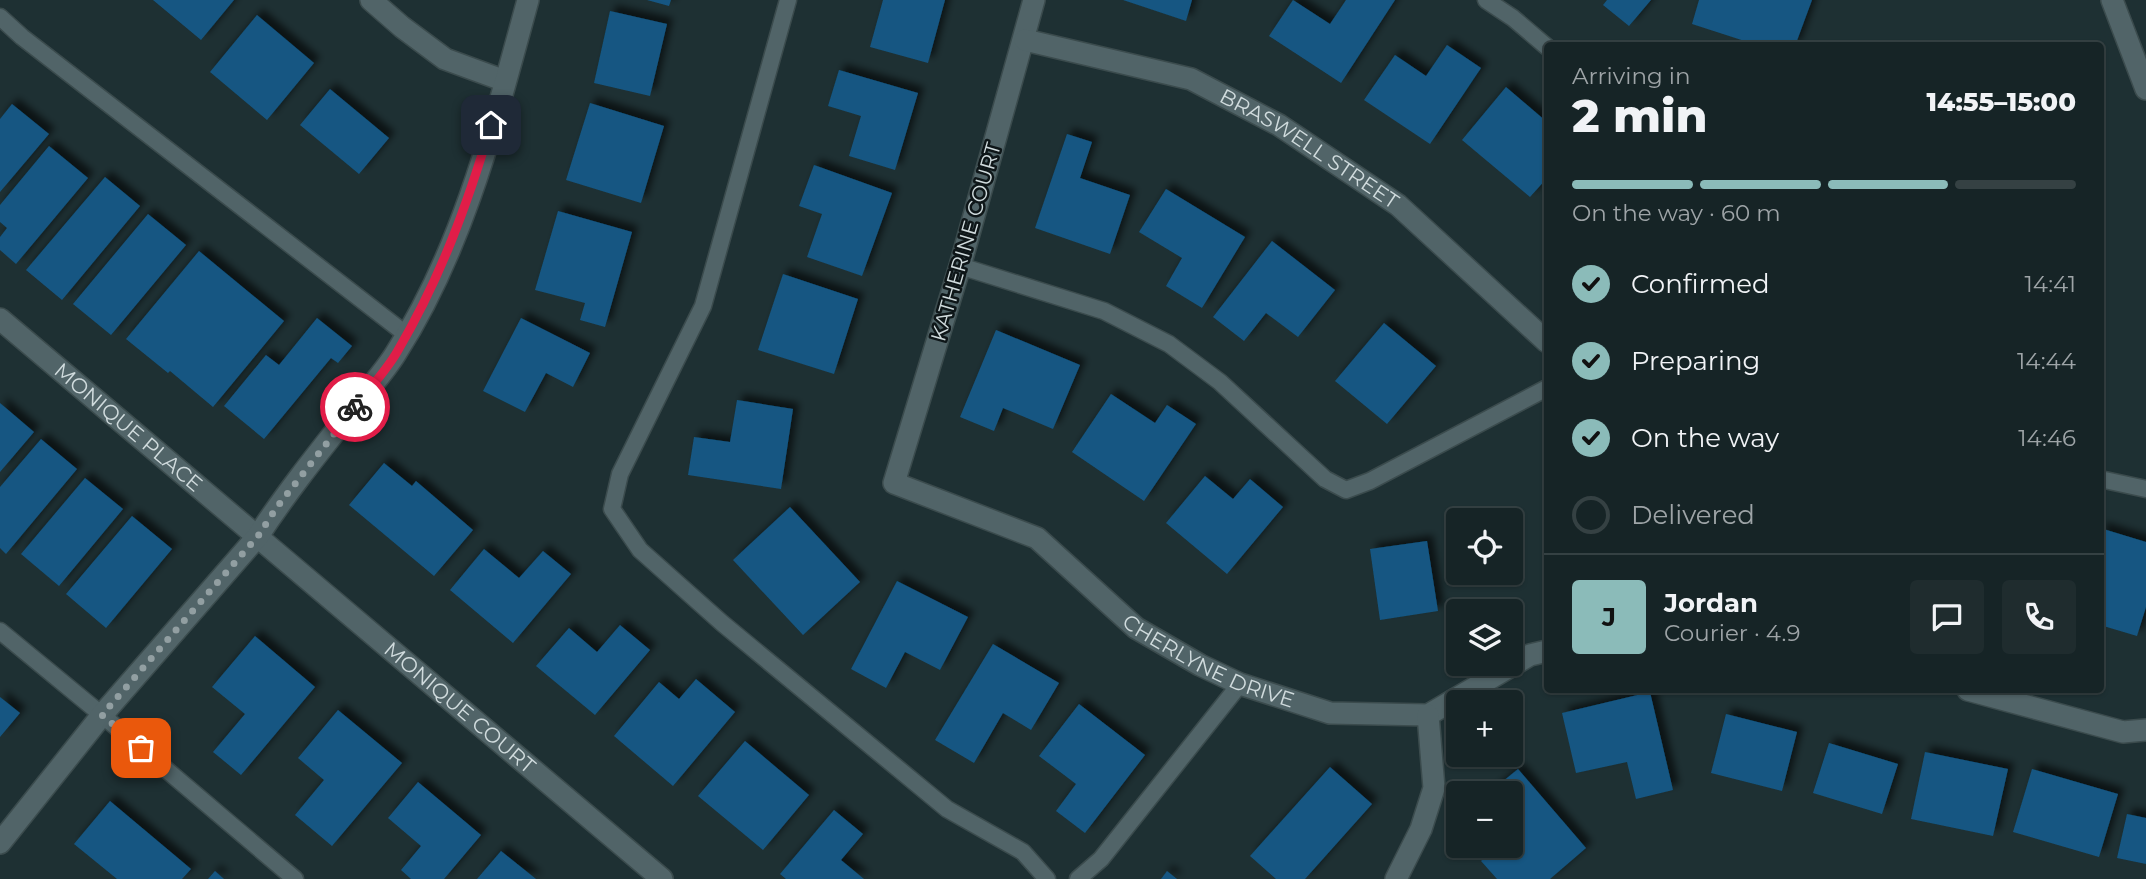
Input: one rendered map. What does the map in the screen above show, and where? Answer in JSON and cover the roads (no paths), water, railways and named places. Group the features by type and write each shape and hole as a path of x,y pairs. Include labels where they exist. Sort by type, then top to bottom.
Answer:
{"street":[{"path":"371,0 401,27 445,59 505,81"},
{"path":"0,843 102,715 258,536 277,507 396,354 444,261 471,192 528,0"},
{"name":"KATHERINE COURT","path":"894,483 960,266 1034,0"},
{"path":"2112,0 2146,89"},
{"name":"BRASWELL STREET","path":"1024,40 1191,79 1279,125 1398,205 1544,339"},
{"name":"MONIQUE PLACE","path":"0,319 258,536"},
{"name":"CHERLYNE DRIVE","path":"894,483 1037,538 1136,628 1200,665 1240,684 1329,713 1427,715"},
{"name":"MONIQUE COURT","path":"258,536 662,879"},
{"path":"1396,879 1421,829 1434,788 1427,715 1530,655 1544,652"},
{"path":"1979,693 2123,732 2146,730"}],"lane":[{"path":"788,0 703,306 621,474 612,509 640,550 722,623 947,809 1023,852 1047,879"},
{"path":"1486,0 1513,18 1544,44"},
{"path":"0,18 407,335"},
{"path":"960,266 1104,312 1169,344 1220,382 1325,479 1346,489 1370,481 1544,390"},
{"path":"2104,480 2146,489"},
{"path":"0,631 295,879"},
{"path":"1078,879 1101,859 1240,684"}]}
